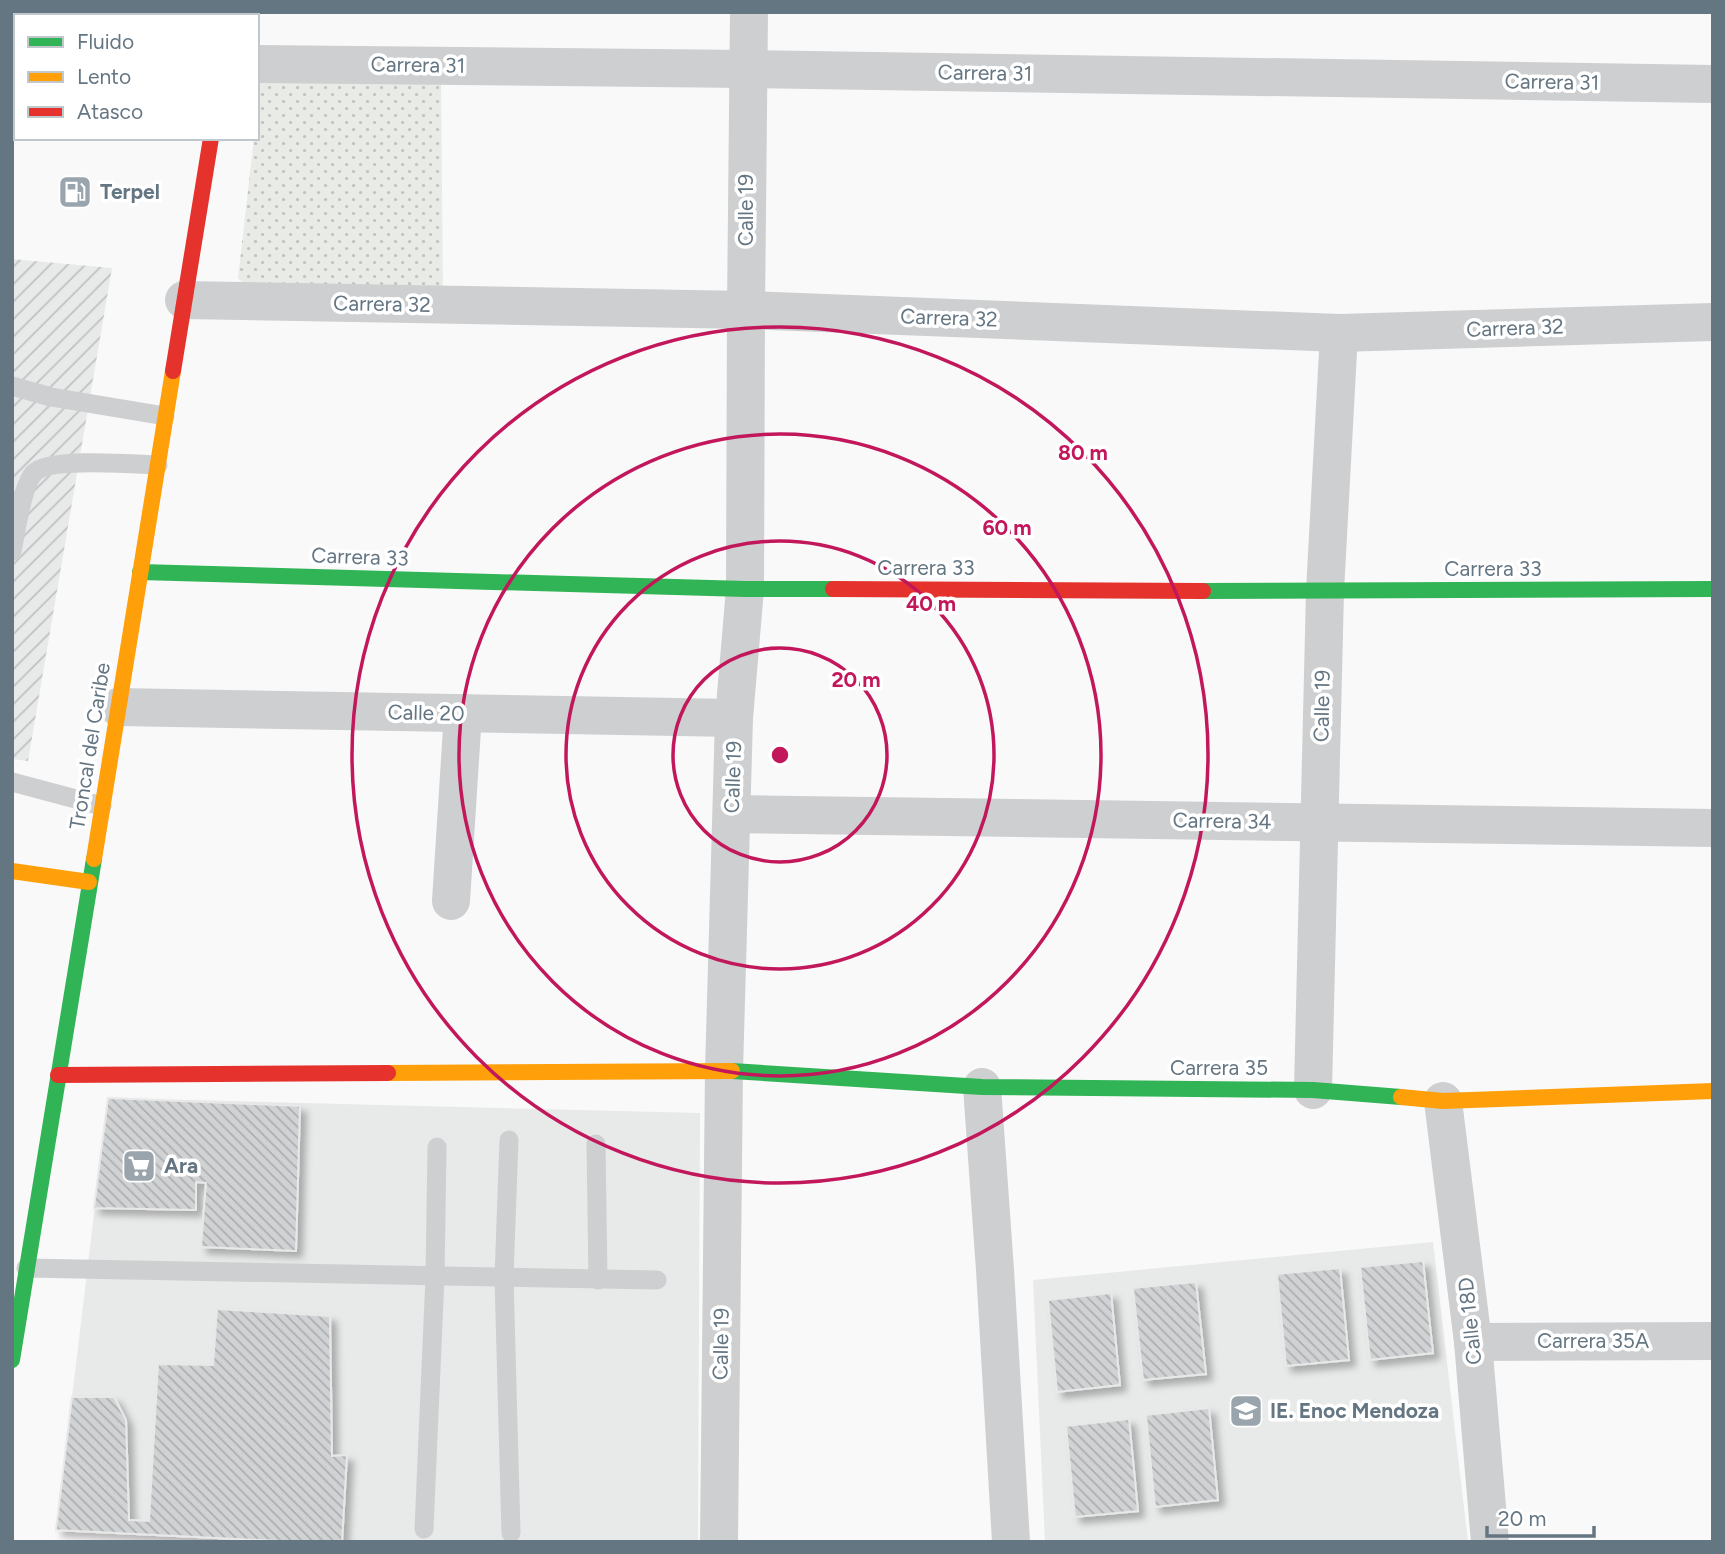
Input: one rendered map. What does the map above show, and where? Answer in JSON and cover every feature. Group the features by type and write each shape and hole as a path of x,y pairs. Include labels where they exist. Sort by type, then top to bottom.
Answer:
{"street":[{"name":"Calle 19","path":"719,1542 724,1071 734,718 745,589 748,12"},
{"name":"Carrera 31","path":"259,64 1713,85"},
{"name":"Troncal del Caribe","path":"12,1360 211,140"},
{"name":"Carrera 32","path":"184,300 746,310 1339,333 1713,322"},
{"name":"Calle 19","path":"1313,1090 1325,591 1339,333"},
{"name":"Carrera 33","path":"140,572 745,589 1713,589"},
{"name":"Calle 20","path":"118,707 734,718"},
{"path":"451,901 463,713"},
{"name":"Carrera 34","path":"732,814 1713,828"},
{"path":"12,871 89,882"},
{"name":"Carrera 35","path":"58,1075 724,1071 982,1087 1313,1090 1443,1101 1713,1091"},
{"path":"982,1087 1011,1542"},
{"name":"Calle 18D","path":"1443,1101 1473,1342 1490,1542"},
{"name":"Carrera 35A","path":"1473,1342 1713,1340"}],"lane":[{"path":"12,386 51,397 165,416"},
{"path":"12,551 25,490 34,472 51,464 158,465"},
{"path":"12,782 102,806"},
{"path":"509,1140 504,1278 511,1533"},
{"path":"596,1144 598,1280"},
{"path":"424,1529 435,1277 437,1147"},
{"path":"26,1268 657,1280"}],"shaded area":[{"path":"261,73 441,77 443,298 258,298 238,278 254,140 259,140"},
{"path":"12,259 112,268 28,761 12,759"},
{"path":"108,1098 700,1113 698,1542 382,1542 56,1530"},
{"name":"IE. Enoc Mendoza","path":"1433,1242 1468,1542 1045,1542 1033,1280"}],"building":[{"path":"108,1098 300,1106 296,1251 201,1247 206,1183 196,1182 196,1210 94,1208"},
{"path":"1423,1261 1433,1353 1370,1360 1360,1267"},
{"path":"1340,1268 1349,1360 1286,1366 1277,1274"},
{"path":"1196,1282 1206,1374 1143,1380 1133,1288"},
{"path":"1111,1293 1120,1385 1057,1392 1048,1300"},
{"path":"217,1309 330,1316 332,1456 347,1455 342,1542 56,1530 72,1397 114,1397 126,1420 129,1520 149,1521 158,1364 213,1365"},
{"path":"1209,1408 1218,1500 1155,1507 1146,1415"},
{"path":"1129,1419 1138,1511 1075,1517 1066,1426"}],"traffic: fast":[{"path":"140,572 745,589 833,589"},
{"path":"1203,591 1713,589"},
{"path":"12,1360 94,859"},
{"path":"732,1071 982,1087 1313,1090 1401,1097"}],"traffic: slow":[{"path":"94,859 173,371"},
{"path":"12,871 89,882"},
{"path":"388,1073 732,1071"},
{"path":"1401,1097 1443,1101 1713,1091"}],"traffic: jam":[{"path":"173,371 211,140"},
{"path":"833,589 1203,591"},
{"path":"58,1075 388,1073"}],"place":[{"name":"Terpel","path":"75,192"},
{"name":"Ara","path":"139,1166"},
{"name":"IE. Enoc Mendoza","path":"1246,1411"}]}
